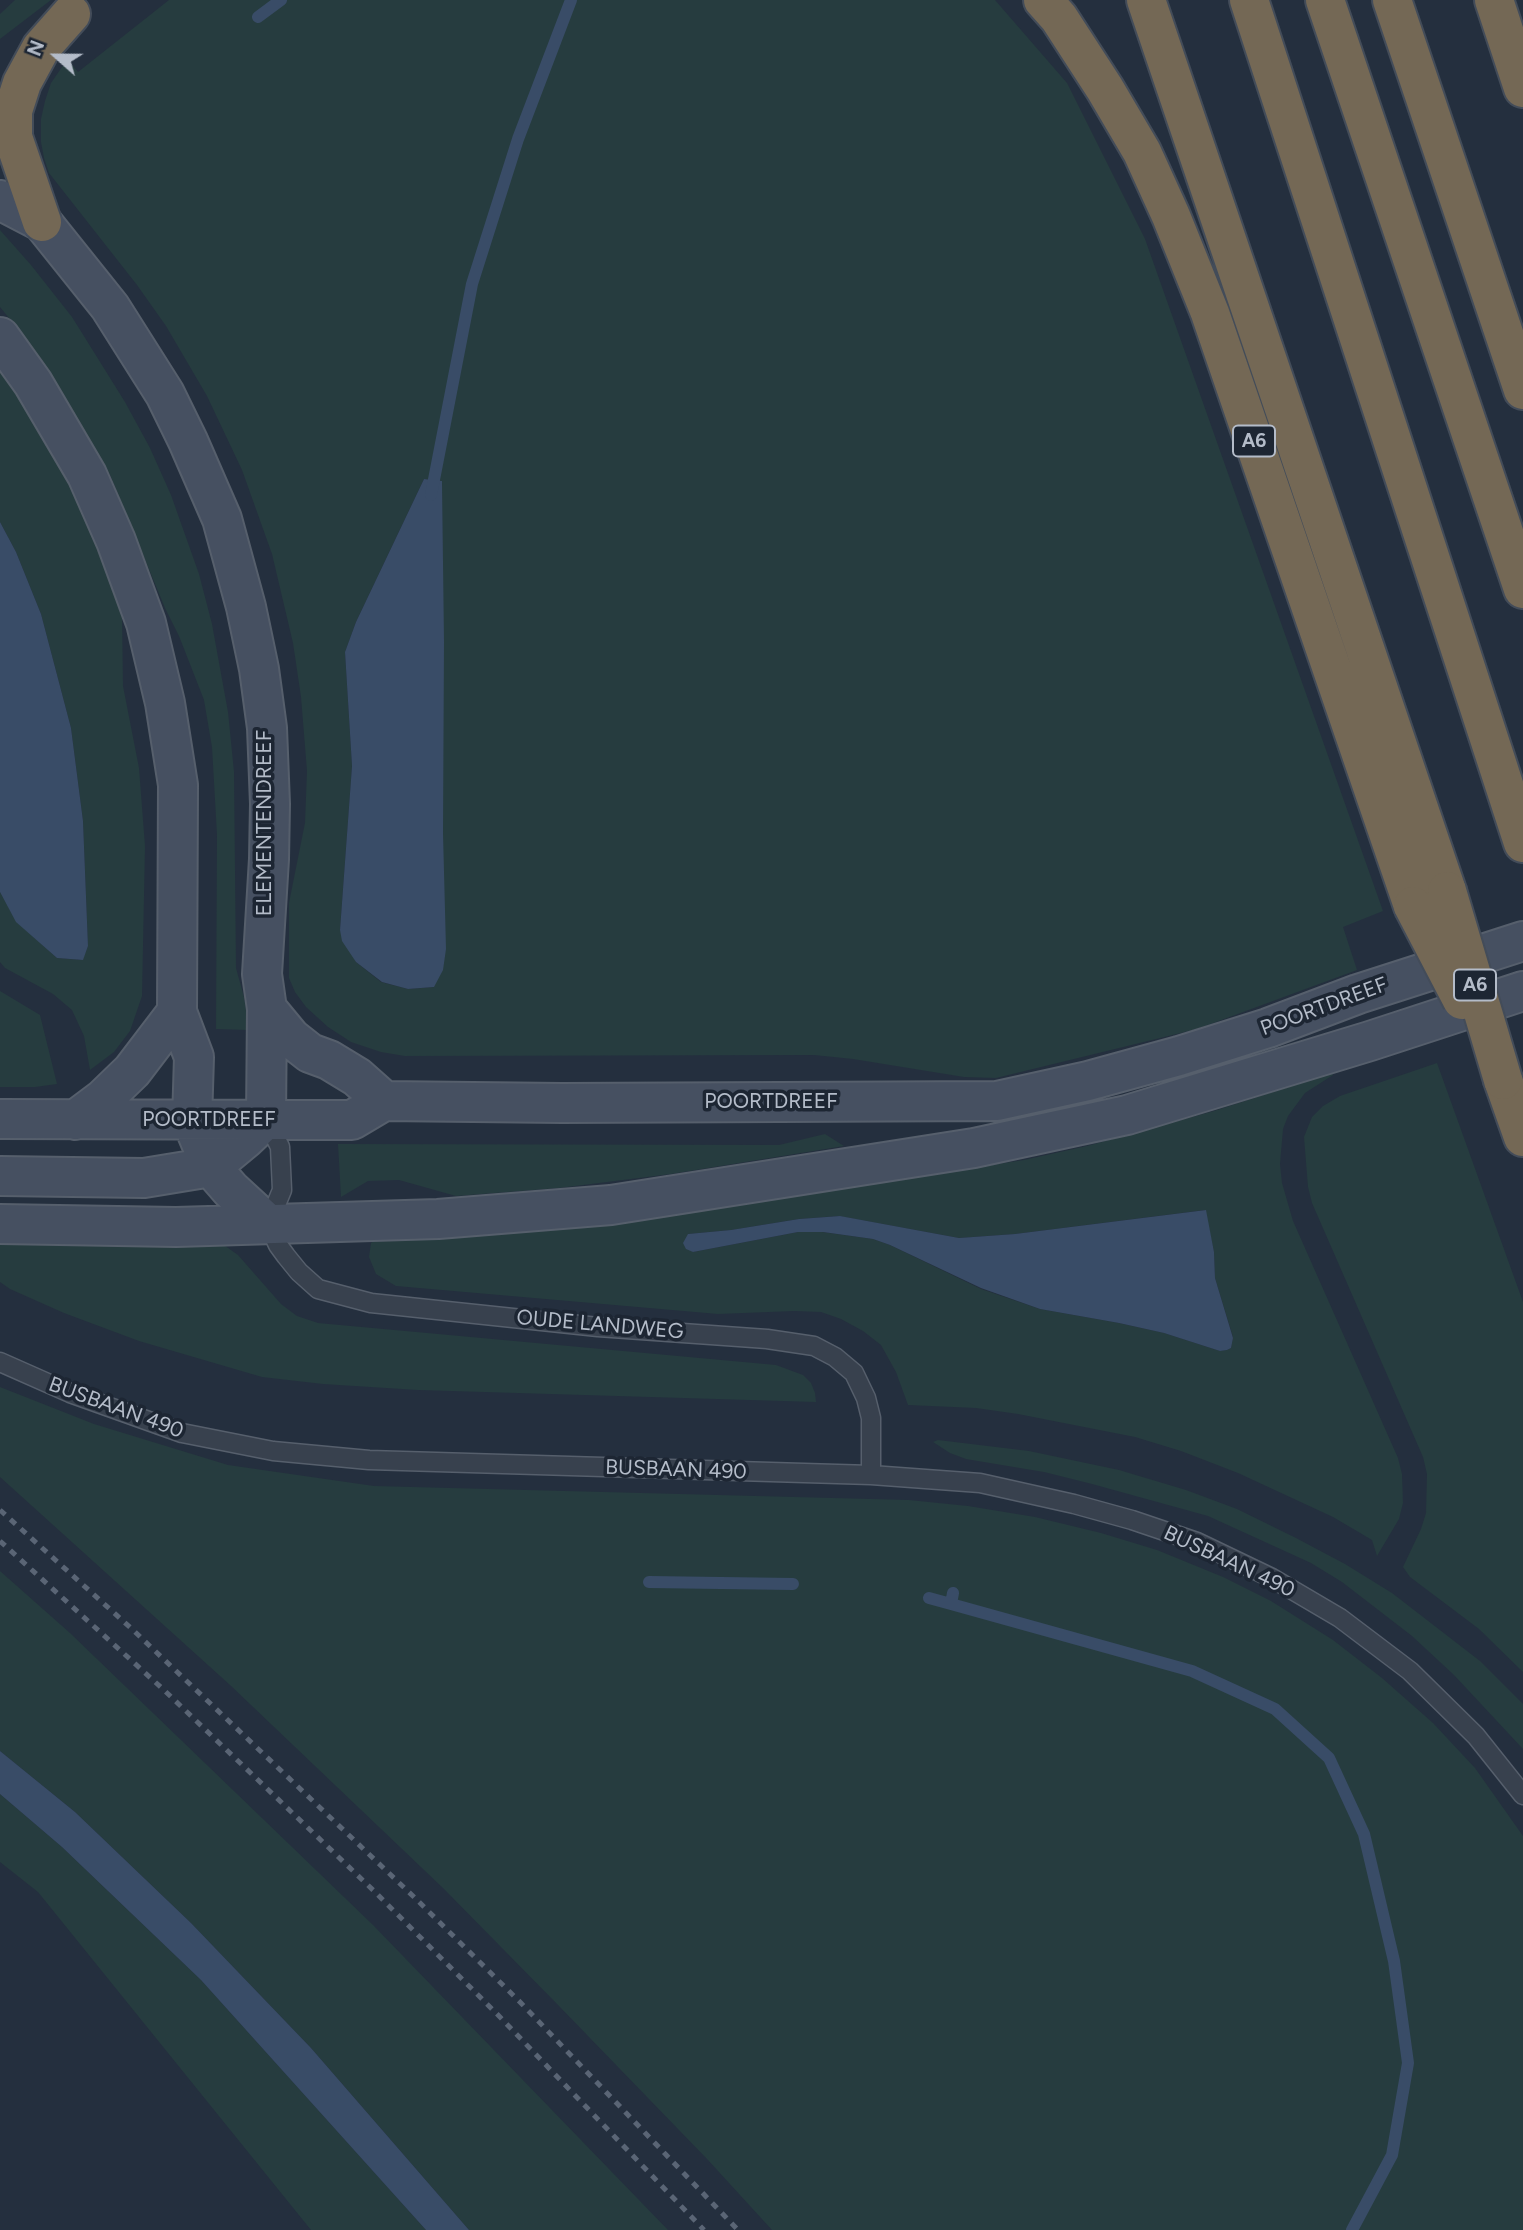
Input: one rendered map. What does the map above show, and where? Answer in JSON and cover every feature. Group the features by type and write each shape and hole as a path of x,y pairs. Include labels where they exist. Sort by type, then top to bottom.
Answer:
{"highway":[{"name":"A6","path":"1043,0 1059,18 1112,100 1142,152 1171,216 1210,313 1413,906 1503,1080"},
{"name":"A6","path":"1146,0 1447,891 1503,1080 1523,1137"},
{"path":"1249,0 1523,843"},
{"path":"1325,0 1523,589"},
{"path":"1392,0 1523,390"},
{"path":"1494,0 1523,88"},
{"path":"0,67 80,7"},
{"path":"42,222 13,137 13,111 22,83 41,48 80,7"}],"main road":[{"name":"ELEMENTENDREEF","path":"0,200 42,222 110,307 165,394 222,519 246,607 267,728 269,859 262,974 267,1009 266,1119"},
{"path":"0,338 33,383 87,475 116,541 146,623 165,703 178,785 177,1012 194,1057 192,1121 211,1167 231,1190 268,1224"},
{"name":"POORTDREEF","path":"0,1119 352,1120 384,1101 997,1101 1088,1081 1179,1056 1268,1028 1358,993 1523,941"},
{"name":"POORTDREEF","path":"0,1224 176,1227 438,1219 611,1205 974,1148 1127,1115 1523,991"},
{"path":"267,1009 291,1038 310,1053 329,1060 357,1077 384,1101"},
{"path":"75,1120 103,1099 132,1070 177,1012"},
{"path":"0,1176 144,1178 211,1167 266,1119"}],"lane":[{"path":"266,1119 280,1147 282,1190 268,1224"},
{"name":"OUDE LANDWEG","path":"268,1224 286,1256 318,1289 371,1303 597,1327 767,1339 814,1346 835,1357 854,1373 866,1398 871,1418 871,1475"},
{"name":"BUSBAAN 490","path":"0,1362 70,1393 182,1433 273,1451 369,1460 871,1475 980,1483 1132,1520 1197,1542 1272,1577 1340,1618 1410,1671 1476,1736 1523,1794"}],"green space":[{"path":"15,0 51,0 0,39 0,14"},
{"path":"169,0 995,0 1067,83 1145,239 1383,911 1343,927 1357,970 1197,1029 996,1078 964,1077 814,1055 405,1056 381,1052 351,1042 328,1027 306,1007 289,978 289,903 305,823 307,771 293,643 272,554 242,470 207,396 166,326 137,285 49,173 41,142 41,119 45,101 51,83 62,67 69,61 78,72","holes":["424,479 442,481 443,880 434,987 408,989 381,982 356,962 340,930 352,766 345,652 356,622"]},
{"path":"0,230 72,317 125,402 171,495 199,574 212,624 228,712 234,772 236,968 249,1030 216,1029 217,835 212,747 204,700 110,475 60,389 27,340 0,307"},
{"path":"0,372 21,399 67,477 96,540 122,614 123,686 139,768 145,846 142,996 130,1031 114,1052 90,1070 84,1036 72,1010 53,994 5,968 0,962 0,892 17,922 57,958 82,960 88,946 83,821 71,728 41,614 16,552 0,522"},
{"path":"0,991 40,1015 57,1084 0,1087"},
{"path":"1437,1063 1523,1302 1523,1672 1479,1629 1410,1577 1403,1567 1426,1513 1427,1474 1423,1457 1312,1203 1308,1187 1304,1137 1312,1117 1323,1106 1340,1096"},
{"path":"1332,1073 1333,1075 1305,1093 1288,1116 1283,1129 1280,1164 1282,1183 1293,1221 1398,1458 1402,1474 1403,1503 1399,1519 1377,1556 1372,1540 1333,1517 1238,1473 1181,1451 1135,1437 1018,1414 976,1408 908,1405 896,1372 881,1345 863,1331 821,1312 718,1314 396,1286 376,1274 369,1257 371,1243 377,1239 717,1207 1024,1160 1087,1146 1214,1111","holes":["1205,1210 1214,1252 1215,1278 1233,1337 1231,1348 1220,1351 1164,1333 1040,1309 981,1289 873,1239 822,1232 798,1232 693,1252 688,1234 839,1216 959,1238 1015,1234"]},
{"path":"825,1134 844,1146 671,1174 559,1188 456,1196 399,1180 368,1181 341,1197 338,1144 779,1145"},
{"path":"0,1234 221,1243 238,1255 281,1304 297,1316 318,1323 776,1365 803,1375 811,1383 816,1402 418,1390 262,1377 139,1341 10,1289 0,1282"},
{"path":"0,1387 94,1424 228,1465 374,1486 909,1500 1035,1517 1157,1550 1223,1577 1271,1601 1333,1640 1433,1723 1475,1768 1523,1836 1523,2230 772,2230 708,2160 444,1889 230,1685 0,1477"},
{"path":"938,1440 1029,1451 1119,1470 1237,1509 1296,1538 1392,1593 1480,1661 1523,1704 1523,1749 1454,1675 1412,1636 1342,1582 1311,1563 1208,1516 1044,1472 966,1459 933,1442"},
{"path":"0,1571 70,1633 373,1925 668,2230 469,2230 311,2048 191,1923 75,1812 0,1751"},
{"path":"0,1794 62,1847 201,1980 426,2230 311,2230 38,1892 0,1862"}],"water":[{"path":"424,479 442,481 446,949 443,970 434,987 408,989 382,982 356,962 342,941 340,930 352,766 345,652 356,622"},
{"path":"0,522 16,552 41,614 71,728 83,821 88,946 83,960 57,958 16,922 0,892"},
{"path":"1206,1210 1214,1252 1215,1278 1233,1338 1231,1348 1220,1351 1164,1333 1040,1309 981,1288 873,1239 823,1232 798,1232 693,1252 686,1249 683,1243 688,1234 840,1216 959,1238 1015,1234"},
{"path":"0,1751 75,1812 191,1923 311,2048 469,2230 426,2230 201,1980 62,1847 0,1794"}],"waterway":[{"path":"258,17 281,0"},
{"path":"431,495 472,284 518,139 571,0"},
{"path":"649,1582 793,1584"},
{"path":"929,1598 951,1604 953,1593"},
{"path":"951,1604 1192,1671 1275,1709 1329,1758 1364,1834 1394,1961 1408,2063 1392,2155 1352,2230"}],"railway":[{"path":"0,1510 133,1630 414,1897 520,2002 738,2230"},
{"path":"0,1541 165,1691 374,1891 499,2016 704,2230"}]}
